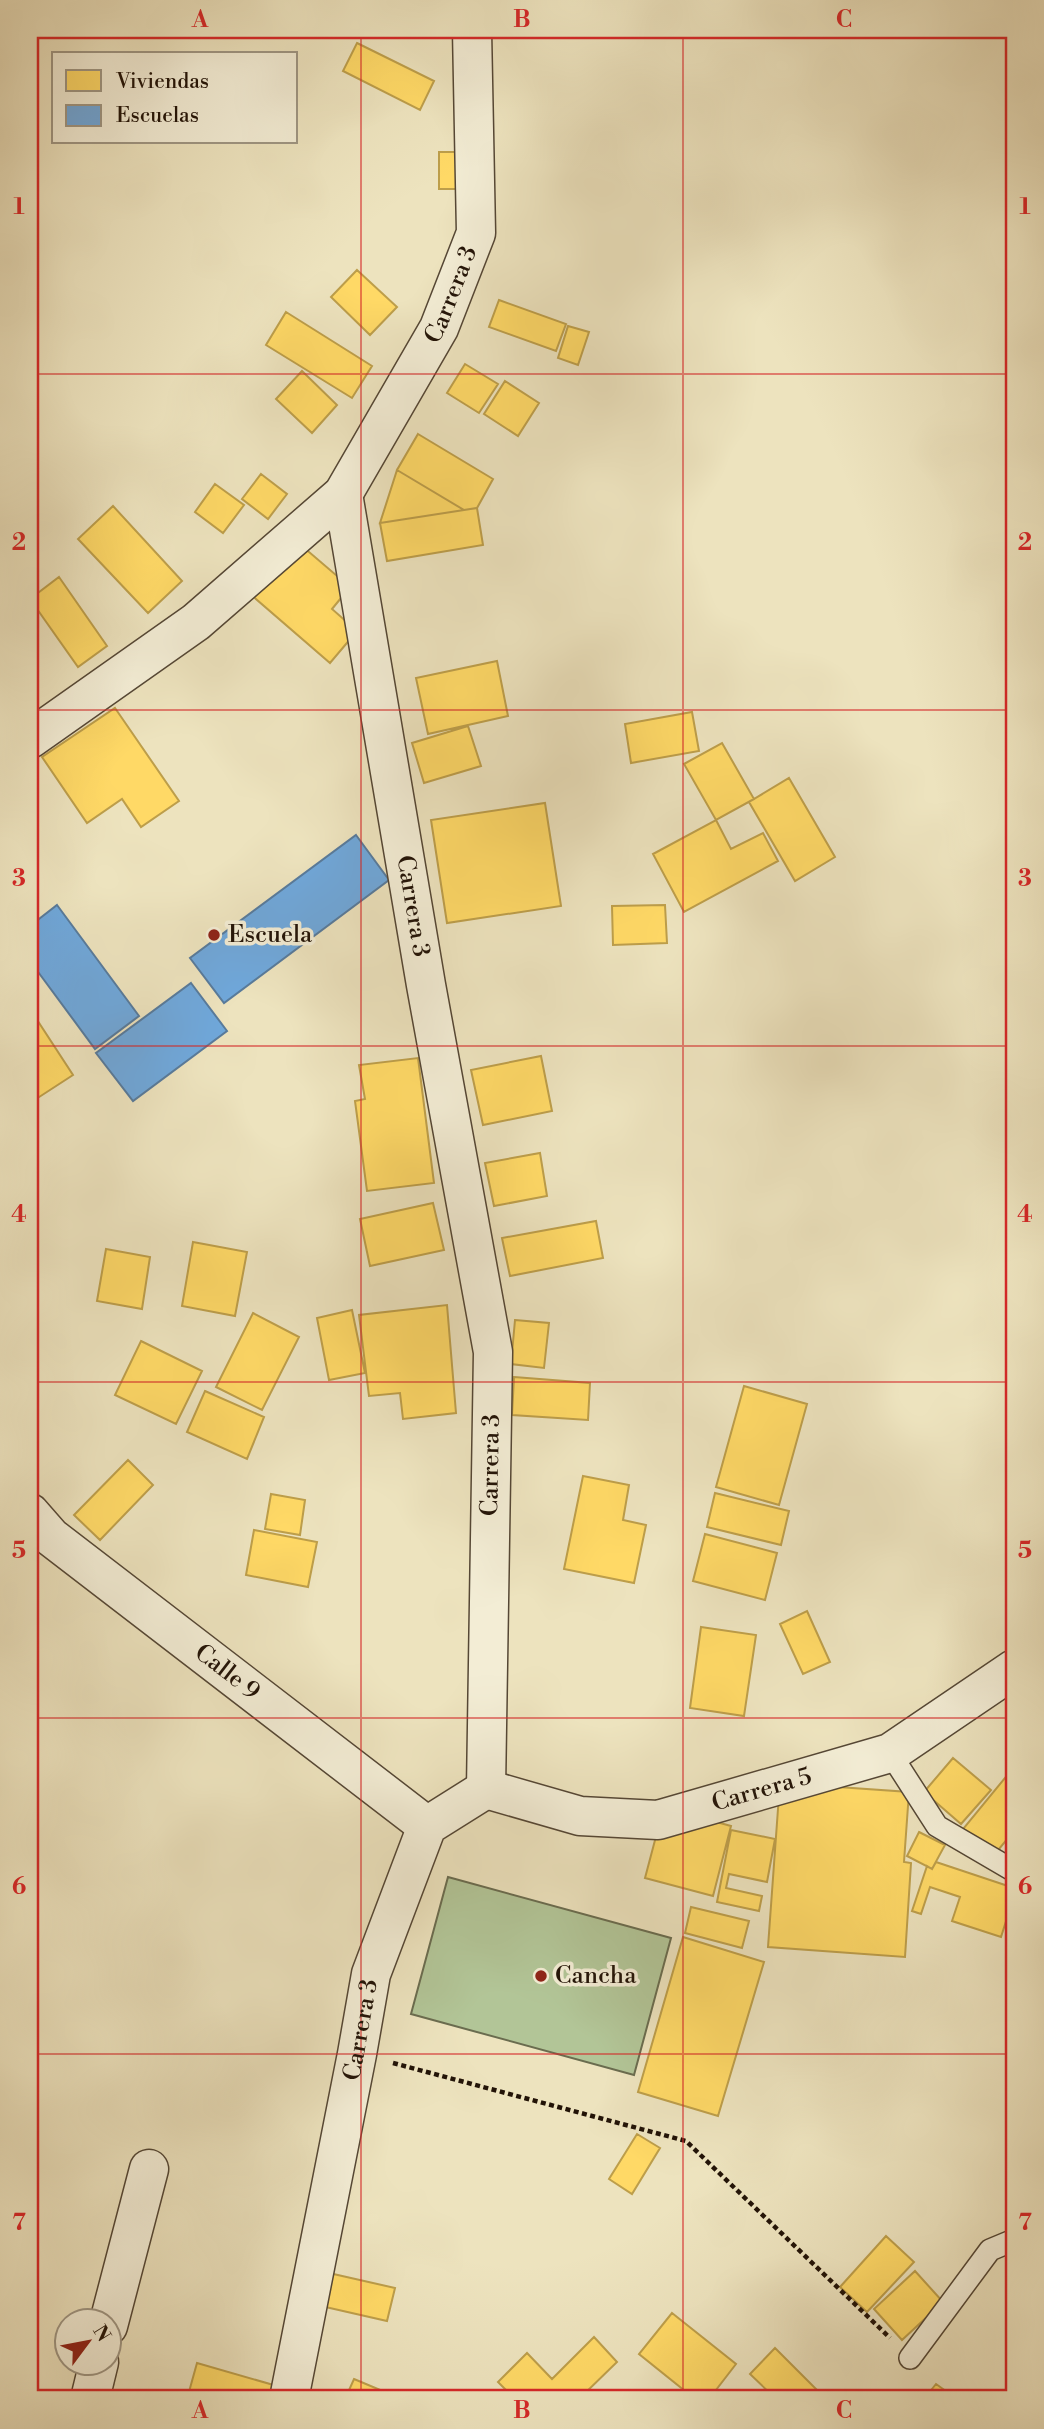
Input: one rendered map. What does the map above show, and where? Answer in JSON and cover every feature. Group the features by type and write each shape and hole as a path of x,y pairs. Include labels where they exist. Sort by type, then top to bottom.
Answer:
{"street":[{"name":"Carrera 3","path":"30,739 196,622 343,494 439,328 476,233 472,30"},
{"name":"Carrera 3","path":"343,494 426,985 493,1352 486,1789"},
{"name":"Calle 9","path":"30,1513 51,1537 427,1826"},
{"name":"Carrera 5","path":"486,1789 580,1816 658,1820 890,1753 1014,1669"},
{"path":"427,1826 486,1789"},
{"name":"Carrera 3","path":"289,2399 371,1974 427,1826"},
{"path":"113,2306 149,2169"},
{"path":"90,2399 96,2376"}],"lane":[{"path":"890,1753 937,1826 1014,1871"},
{"path":"910,2358 990,2250 1014,2240"}],"path":[{"path":"357,2054 686,2141 910,2358"}],"green space":[{"name":"Cancha","path":"448,1877 671,1938 634,2075 411,2014"}],"building: Viviendas":[{"path":"357,43 434,81 420,110 343,71"},
{"path":"439,152 465,152 465,189 439,189"},
{"path":"357,270 397,307 370,335 331,297"},
{"path":"499,300 566,324 556,351 489,327"},
{"path":"286,312 372,366 352,398 266,345"},
{"path":"568,326 589,332 578,365 558,358"},
{"path":"465,364 498,384 479,413 447,393"},
{"path":"302,371 337,405 312,433 276,399"},
{"path":"505,381 539,403 518,436 484,414"},
{"path":"418,434 493,479 477,508 464,510 397,470"},
{"path":"397,470 464,510 380,523"},
{"path":"261,474 287,494 268,519 242,499"},
{"path":"215,484 244,505 223,533 195,512"},
{"path":"113,506 182,581 148,613 78,539"},
{"path":"477,508 483,545 387,561 380,523"},
{"path":"295,540 350,587 332,609 357,631 330,663 249,593"},
{"path":"59,577 107,646 78,667 30,599"},
{"path":"497,661 508,716 428,734 416,678"},
{"path":"115,708 179,801 141,827 122,799 87,823 42,757"},
{"path":"692,712 699,751 631,763 625,724"},
{"path":"468,726 481,766 424,783 412,743"},
{"path":"722,743 754,799 716,820 684,764"},
{"path":"789,778 835,857 795,881 749,802"},
{"path":"545,803 561,906 447,923 431,820"},
{"path":"716,820 731,849 763,833 778,861 684,912 653,854"},
{"path":"665,905 667,943 613,945 612,906"},
{"path":"30,1009 73,1075 33,1101 30,1097"},
{"path":"541,1056 552,1111 483,1125 471,1070"},
{"path":"418,1058 434,1183 367,1191 355,1101 365,1099 359,1065"},
{"path":"540,1153 547,1196 494,1206 485,1163"},
{"path":"433,1203 444,1250 370,1266 360,1219"},
{"path":"596,1221 603,1258 510,1276 502,1238"},
{"path":"193,1242 247,1252 235,1316 182,1306"},
{"path":"106,1249 150,1257 142,1309 97,1301"},
{"path":"447,1305 456,1413 403,1419 400,1393 369,1396 359,1315"},
{"path":"352,1310 365,1373 329,1380 317,1318"},
{"path":"253,1313 299,1337 262,1410 216,1387"},
{"path":"515,1320 549,1323 544,1368 511,1364"},
{"path":"141,1341 202,1371 176,1424 115,1395"},
{"path":"514,1377 590,1383 588,1420 512,1415"},
{"path":"744,1386 807,1404 779,1505 716,1487"},
{"path":"205,1391 264,1417 247,1459 187,1432"},
{"path":"128,1460 153,1485 100,1540 74,1515"},
{"path":"583,1476 629,1485 623,1520 646,1525 634,1583 564,1569"},
{"path":"715,1493 789,1511 781,1545 707,1527"},
{"path":"271,1494 305,1500 300,1535 265,1529"},
{"path":"254,1530 317,1542 308,1587 246,1575"},
{"path":"705,1534 777,1553 765,1600 693,1581"},
{"path":"807,1611 830,1662 803,1674 780,1624"},
{"path":"701,1627 756,1635 744,1716 690,1708"},
{"path":"953,1758 991,1790 961,1824 924,1792"},
{"path":"1014,1767 1014,1831 994,1855 963,1829"},
{"path":"795,1784 909,1792 904,1862 911,1863 905,1957 768,1947 779,1795"},
{"path":"691,1815 731,1826 713,1896 645,1878 659,1825"},
{"path":"731,1830 775,1839 767,1882 729,1874 726,1888 762,1896 759,1911 717,1902"},
{"path":"919,1832 945,1845 932,1869 907,1856"},
{"path":"936,1862 1014,1888 1001,1937 952,1921 960,1897 930,1887 921,1914 912,1911 927,1866 932,1869"},
{"path":"691,1907 749,1921 742,1948 685,1933"},
{"path":"683,1937 764,1962 718,2116 638,2092"},
{"path":"637,2134 660,2148 632,2194 609,2179"},
{"path":"886,2236 914,2262 867,2312 840,2287"},
{"path":"915,2271 943,2302 902,2340 874,2309"},
{"path":"329,2273 395,2288 387,2321 321,2306"},
{"path":"672,2313 736,2364 709,2399 695,2399 639,2354"},
{"path":"594,2337 617,2362 579,2399 515,2399 498,2382 527,2353 552,2379"},
{"path":"775,2348 821,2394 816,2399 776,2399 750,2374"},
{"path":"197,2363 277,2386 274,2399 187,2399"},
{"path":"354,2379 397,2397 345,2399"},
{"path":"936,2384 957,2399 924,2399"}],"building: Escuelas":[{"path":"356,835 389,880 224,1003 190,958"},
{"path":"57,905 139,1016 95,1049 30,961 30,926"},
{"path":"191,983 227,1031 133,1101 96,1053"}],"place":[{"name":"Escuela","path":"214,935"},
{"name":"Cancha","path":"541,1976"}]}
